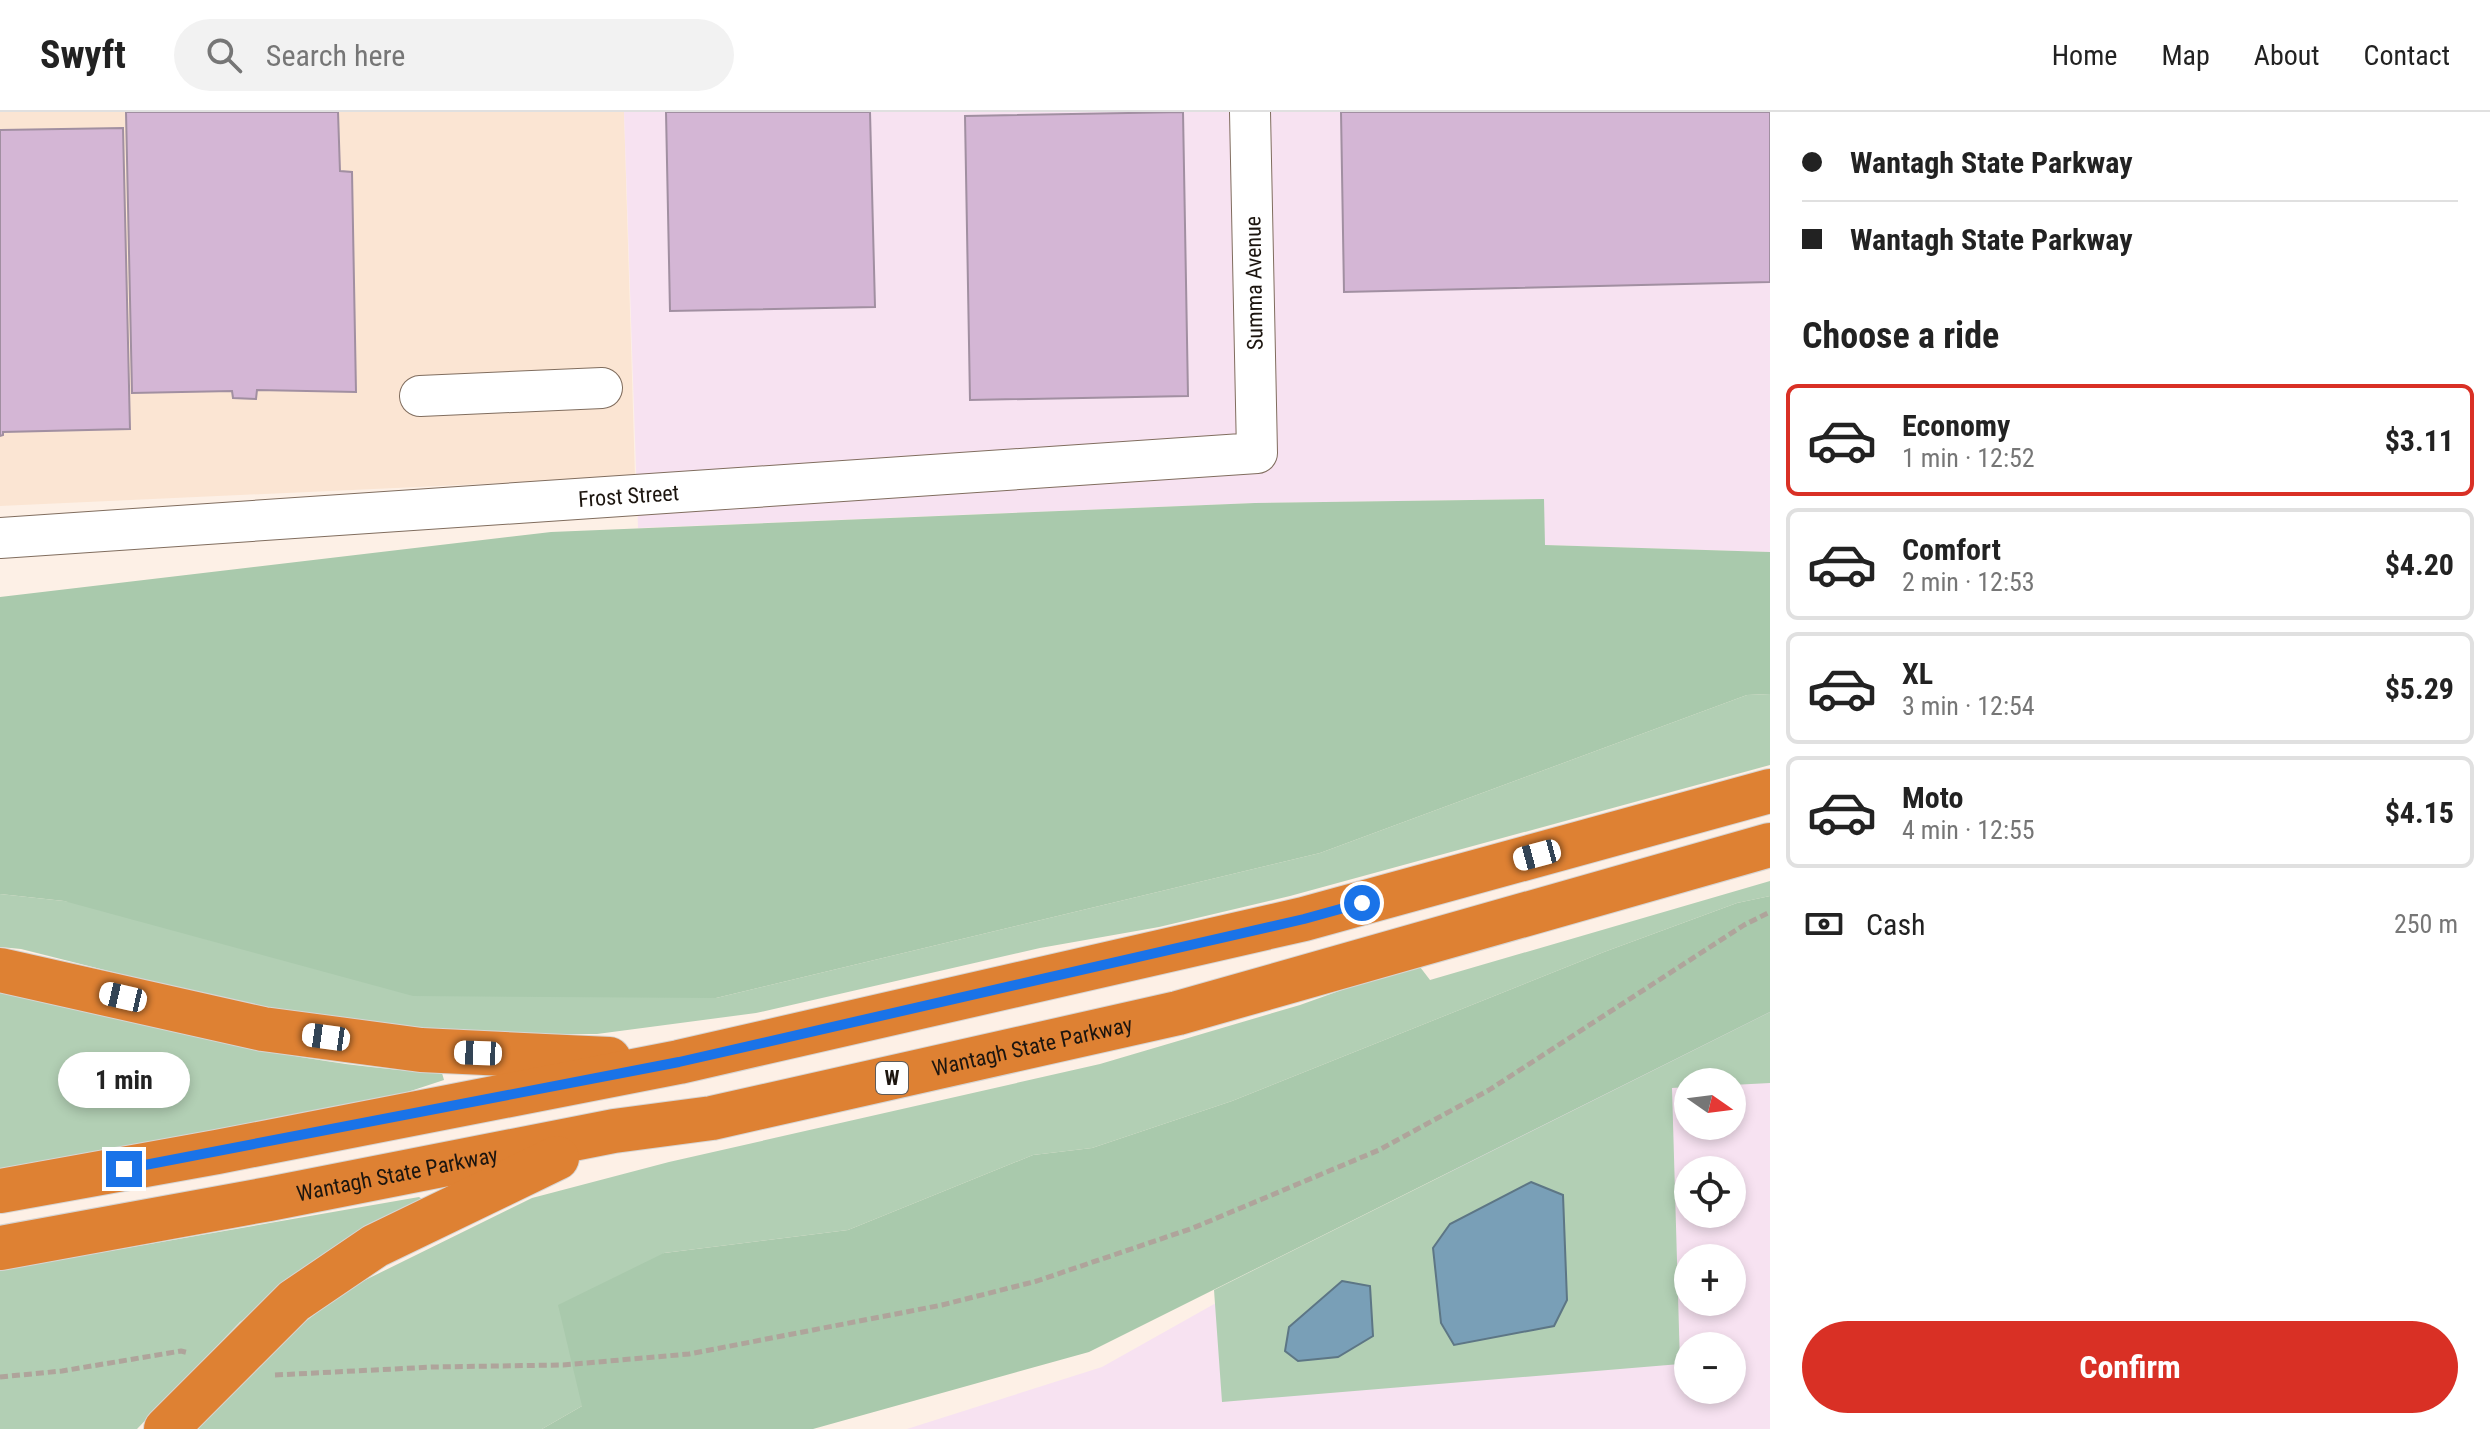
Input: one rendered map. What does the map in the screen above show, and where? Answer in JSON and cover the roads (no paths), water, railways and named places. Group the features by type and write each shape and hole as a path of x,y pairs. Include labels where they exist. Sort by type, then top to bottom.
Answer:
{"highway":[{"path":"0,1191 679,1062 1304,919 1770,791"},
{"name":"Wantagh State Parkway","path":"0,1248 614,1131 712,1118 1178,1013 1770,845"},
{"path":"0,970 263,1029 421,1050 679,1062"},
{"path":"166,1429 294,1301 375,1246 614,1131"}],"street":[{"name":"Summa Avenue","path":"1250,112 1257,453"},
{"path":"420,396 602,388"},
{"name":"Frost Street","path":"0,538 1257,453"}],"water":[{"path":"1531,1182 1563,1195 1567,1300 1554,1326 1454,1345 1441,1323 1433,1248 1450,1224"},
{"path":"1342,1281 1370,1286 1373,1336 1338,1357 1298,1361 1285,1351 1289,1327"}]}
